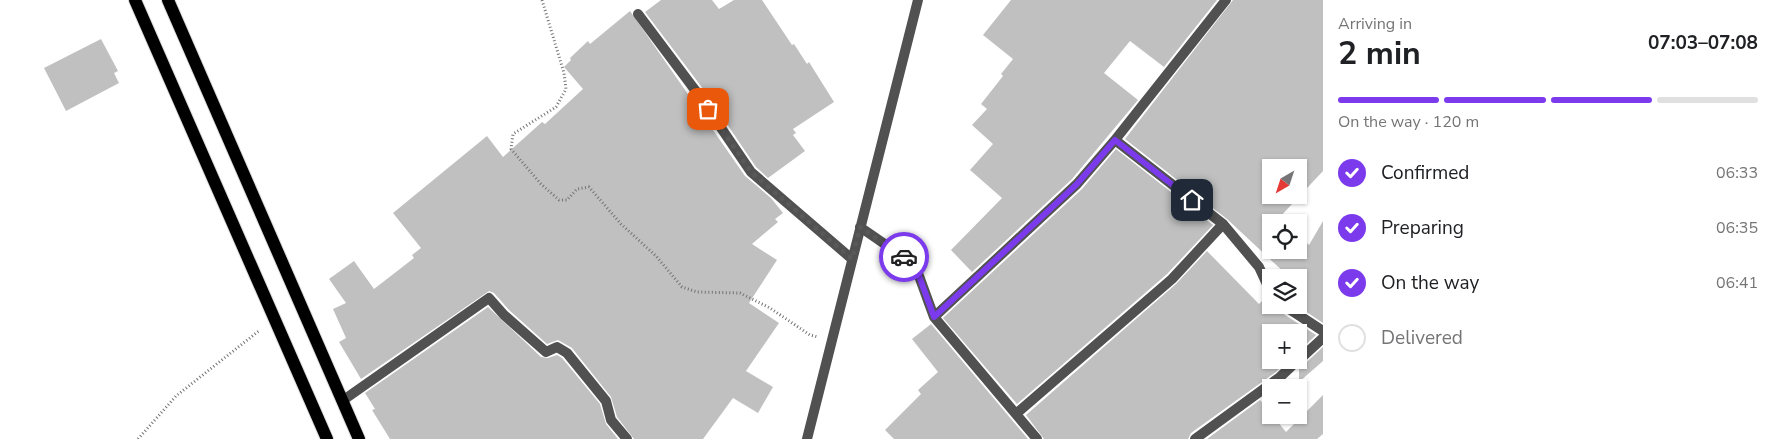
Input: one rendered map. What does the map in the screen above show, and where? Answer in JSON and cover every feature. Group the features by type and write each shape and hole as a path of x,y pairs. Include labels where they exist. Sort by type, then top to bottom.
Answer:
{"main road":[{"path":"135,0 327,439"},
{"path":"168,0 358,439"}],"street":[{"path":"807,439 918,0"},
{"path":"934,317 1077,184 1115,140 1226,0"},
{"path":"638,14 698,94 751,172 852,259"},
{"path":"1115,140 1223,224 1259,267 1262,274"},
{"path":"1017,412 1172,279 1223,224"},
{"path":"860,227 915,265 934,317 1017,412 1037,439"},
{"path":"342,401 489,298 504,315 546,352 557,347 567,353 606,400 611,420 627,439"},
{"path":"1297,314 1323,331"},
{"path":"1307,352 1323,338"},
{"path":"1194,439 1288,369"}],"path":[{"path":"542,0 564,73 566,89 556,107 513,134 511,149 524,165 559,200 567,200 577,189 589,187 621,224 656,256 682,287 697,292 740,293 770,308 810,335 833,340"},
{"path":"138,439 176,396 274,318"}],"building":[{"path":"661,0 712,0 719,9 734,0 762,0 792,45 794,44 807,64 809,62 834,102 793,129 796,133 793,135 805,151 768,178 756,167 704,90 645,12"},
{"path":"1011,0 1217,0 1164,67 1130,41 1104,73 1138,100 1072,179 972,272 951,250 1002,198 970,170 993,144 972,125 987,109 981,104 1003,76 1001,74 1013,59 983,35"},
{"path":"1233,0 1323,0 1323,171 1308,187 1308,159 1262,159 1262,204 1292,204 1283,214 1262,214 1262,252 1227,219 1125,139"},
{"path":"630,11 745,176 771,198 783,213 775,219 778,222 752,244 777,260 749,303 779,323 746,371 773,387 758,413 733,398 703,439 634,439 617,417 611,397 572,348 558,340 547,344 509,310 494,293 489,291 361,379 339,342 346,338 333,309 346,303 329,279 354,261 374,289 414,258 412,255 421,248 393,213 487,136 503,157 542,122 545,124 583,89 564,67 571,60 570,58 588,41 590,44"},
{"path":"101,39 118,71 114,73 119,83 66,111 44,68"},
{"path":"1116,149 1213,225 1167,274 1017,404 943,318 1082,189"},
{"path":"1323,221 1323,323 1307,312 1307,269 1281,269 1270,259 1307,259 1307,243 1309,245"},
{"path":"1207,251 1259,304 1262,301 1262,314 1284,314 1299,324 1262,324 1262,369 1279,369 1266,379 1262,379 1262,382 1191,433 1188,439 1044,439 1026,415 1176,284"},
{"path":"488,307 541,357 548,358 557,355 562,358 600,404 606,424 618,439 390,439 372,410 375,409 365,393"},
{"path":"931,324 1028,439 894,439 885,430 921,394 918,390 938,372 912,339"},
{"path":"1307,329 1316,335 1307,343"},
{"path":"1323,347 1323,361 1302,379 1299,379 1299,369 1307,369 1307,362"},
{"path":"1323,395 1323,434 1317,439 1207,439 1260,400 1262,402 1262,424 1280,424 1286,432 1294,424 1307,424 1307,411"}],"way so far":[{"path":"708,109 751,172 852,259 860,227 904,257"}],"route":[{"path":"904,257 915,265 934,317 1077,184 1115,140 1192,200"}]}
